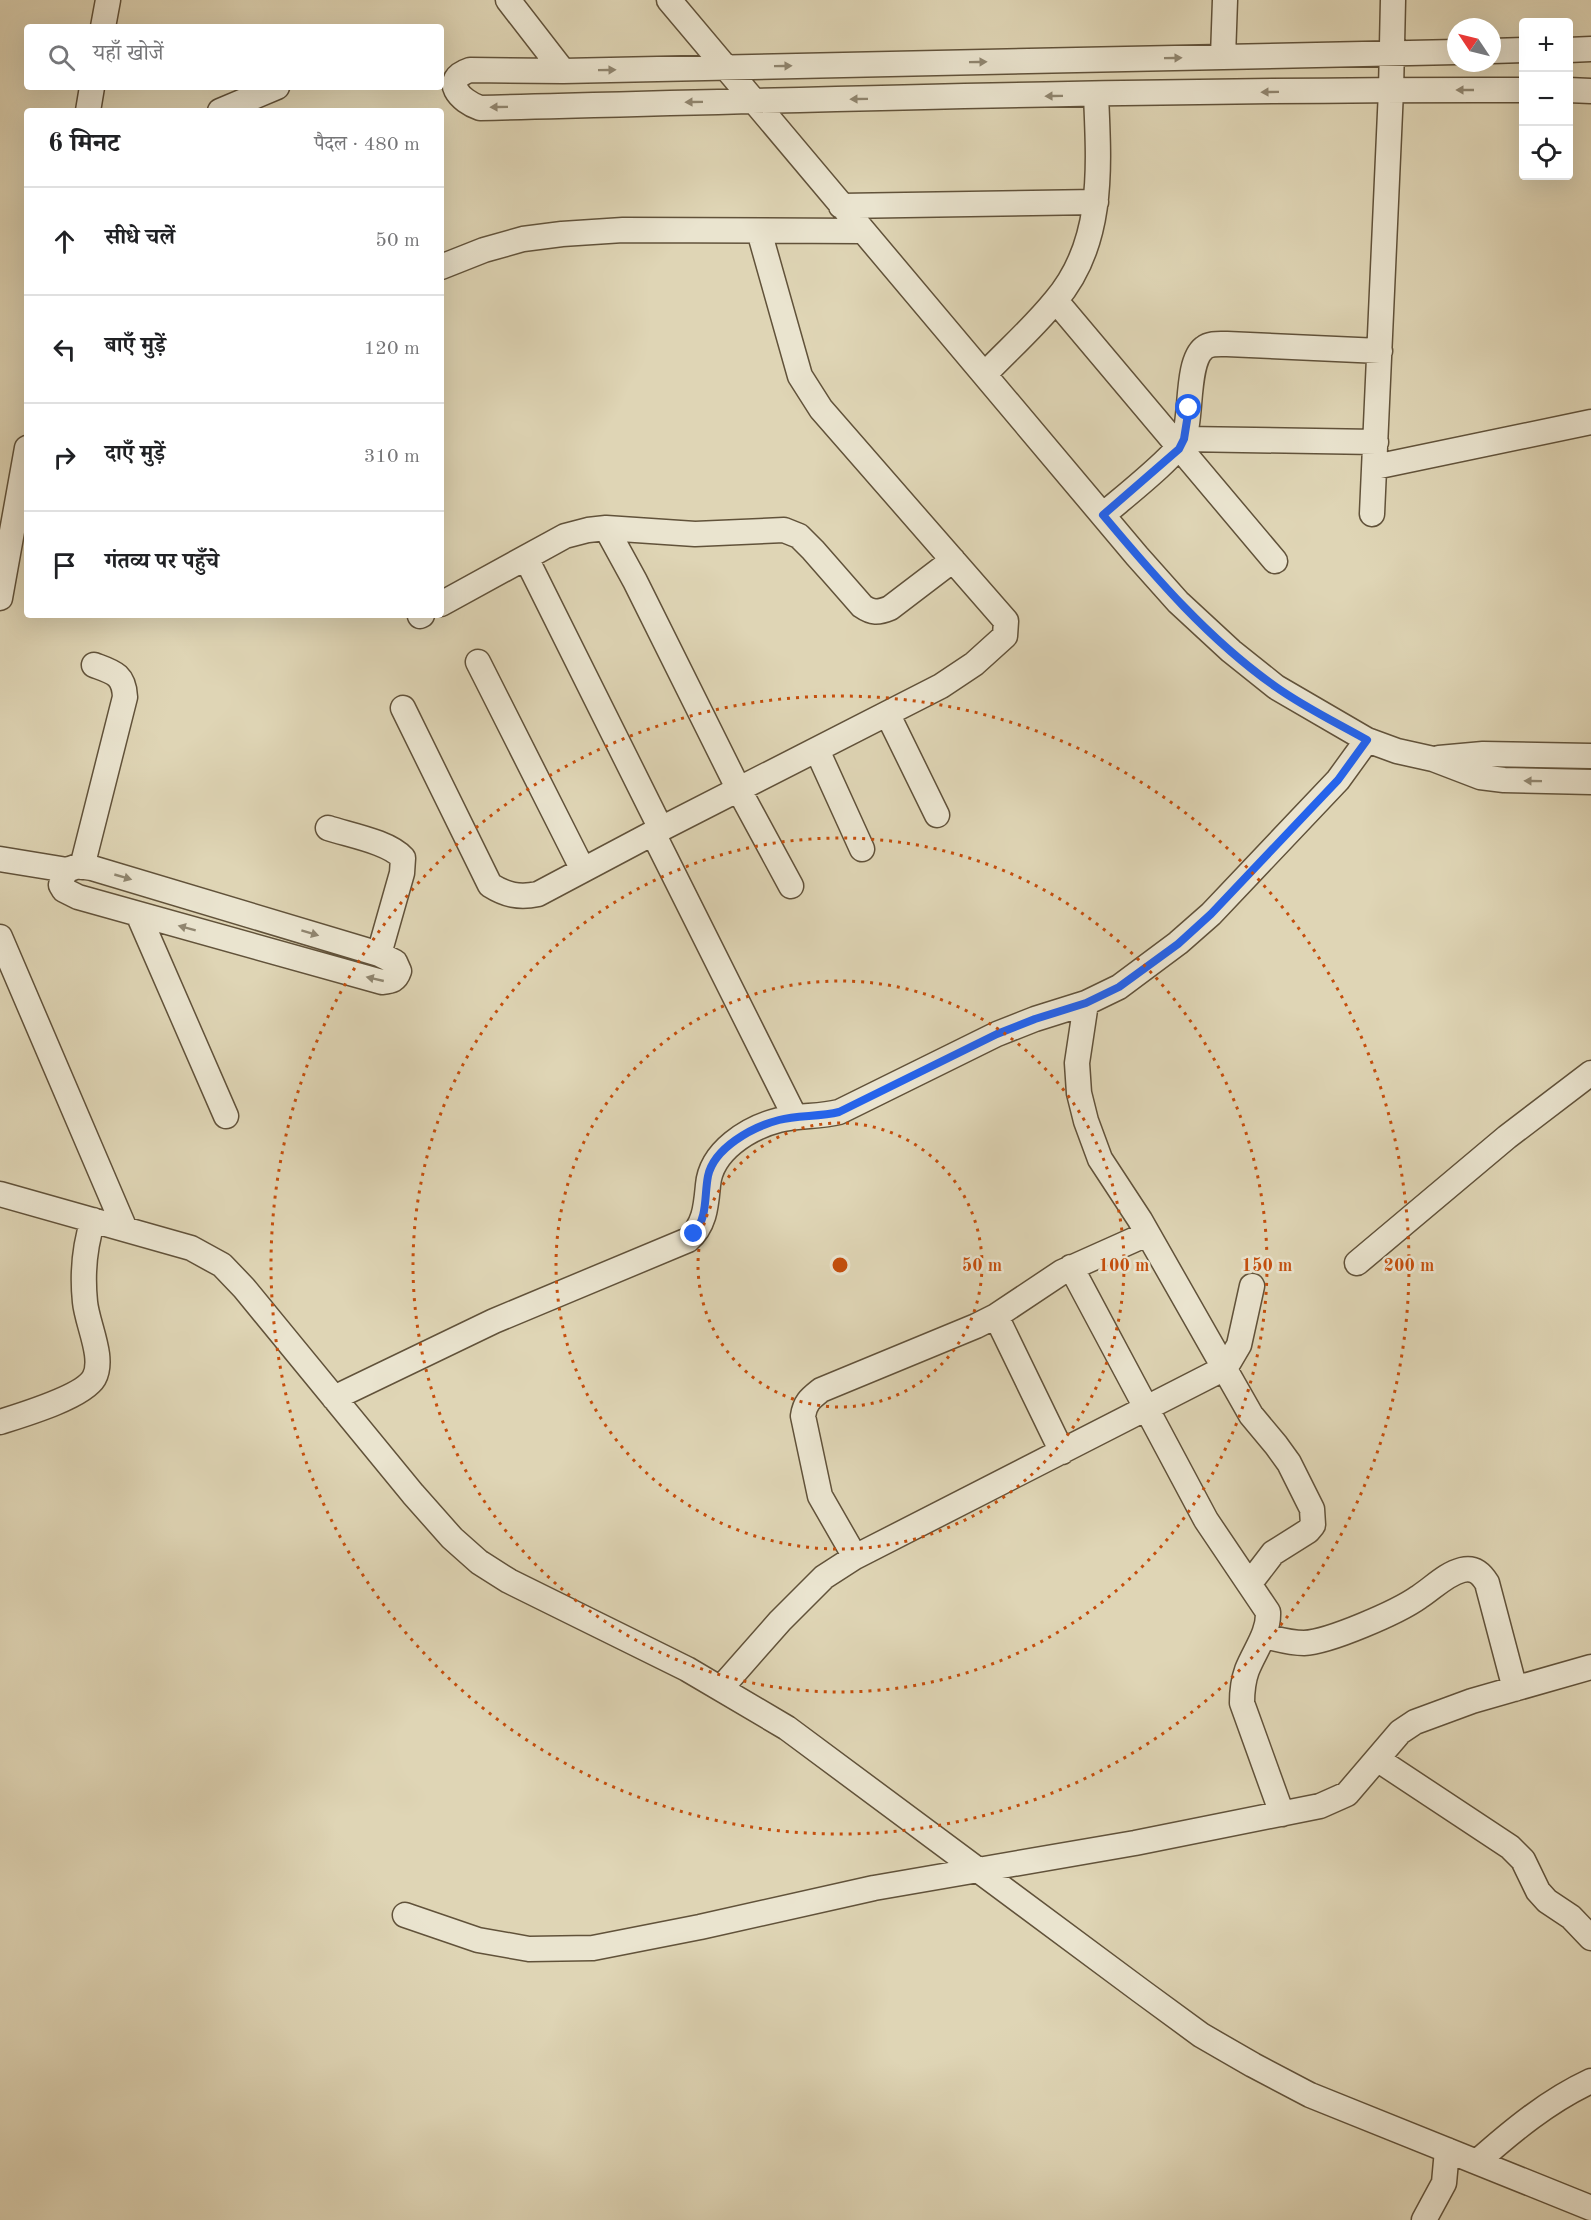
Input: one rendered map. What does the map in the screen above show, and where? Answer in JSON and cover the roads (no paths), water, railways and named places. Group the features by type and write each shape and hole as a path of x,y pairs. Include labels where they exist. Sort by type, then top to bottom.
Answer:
{"street":[{"path":"104,24 108,0"},
{"path":"508,0 563,71"},
{"path":"669,0 1178,602 1231,651 1276,687 1367,740 1397,751 1434,759 1480,777 1504,780 1591,782"},
{"path":"1222,57 1226,0"},
{"path":"1372,514 1393,0"},
{"path":"1573,50 1591,49"},
{"path":"1501,51 1519,50"},
{"path":"1447,52 563,71 470,70 448,78 461,99 480,108 1096,95 1519,90"},
{"path":"88,108 92,90"},
{"path":"227,108 270,90"},
{"path":"1573,90 1591,91"},
{"path":"985,374 1056,301 1078,266 1088,242 1099,171 1096,95"},
{"path":"841,206 1096,202"},
{"path":"444,266 523,238 624,230 862,231"},
{"path":"403,708 490,885 503,893 522,897 538,894 657,831 888,715 941,686 974,664 1005,636 1006,621 820,409 800,376 759,231"},
{"path":"1056,301 1181,444 1275,561"},
{"path":"1103,515 1181,444 1195,362 1205,347 1227,344 1380,351"},
{"path":"1375,467 1591,422"},
{"path":"1181,444 1376,442"},
{"path":"0,598 19,538 24,482"},
{"path":"444,602 565,537 588,530 606,528 695,534 784,530 799,536 862,606 871,612 890,608 953,560"},
{"path":"606,528 635,581 739,790 791,886"},
{"path":"526,558 795,1117"},
{"path":"478,662 583,870"},
{"path":"0,859 75,868 380,954 395,962 399,971 397,977 391,981 382,982 138,914 69,893 61,885 63,876 75,868 125,697 125,685 120,677 94,665"},
{"path":"888,715 937,815"},
{"path":"334,1398 494,1321 688,1240 699,1229 705,1215 708,1175 715,1161 726,1148 741,1138 778,1120 819,1117 839,1112 997,1034 1086,1003 1119,987 1178,944 1211,914 1338,780 1367,740"},
{"path":"817,750 862,849"},
{"path":"1434,759 1483,754 1591,756"},
{"path":"328,828 387,847 403,858 402,873 380,954"},
{"path":"138,914 226,1116"},
{"path":"0,937 125,1229"},
{"path":"1086,1003 1077,1063 1079,1093 1086,1121 1100,1159 1140,1220 1251,1415 1289,1463 1312,1509 1313,1525 1308,1531 1273,1553 1250,1583"},
{"path":"1357,1263 1507,1137 1591,1073"},
{"path":"0,1194 191,1248 222,1265 244,1288 453,1538 479,1562 509,1581 677,1664 787,1728 1141,1991 1212,2041 1310,2095 1591,2208"},
{"path":"0,1422 81,1392 93,1380 98,1369 98,1356 87,1320 83,1264 93,1220"},
{"path":"855,1557 820,1496 804,1416 805,1406 810,1398 821,1390 976,1326 996,1316 1071,1267 1147,1234"},
{"path":"1071,1267 1206,1520 1268,1612 1269,1623 1247,1671 1242,1688 1242,1703 1282,1814"},
{"path":"721,1688 780,1621 824,1577 855,1557 1223,1368 1239,1345 1252,1286"},
{"path":"996,1316 1062,1452"},
{"path":"1264,1636 1289,1642 1324,1640 1395,1611 1417,1599 1452,1573 1471,1569 1482,1573 1487,1583 1515,1689"},
{"path":"405,1915 478,1940 498,1944 529,1949 593,1948 700,1927 874,1888 1135,1843 1282,1814 1320,1806 1347,1794 1400,1731 1415,1722 1473,1701 1591,1667"},
{"path":"1377,1759 1510,1847 1523,1860 1538,1891 1547,1901 1571,1917 1591,1938"},
{"path":"1477,2162 1549,2104 1591,2081"},
{"path":"1424,2220 1444,2182 1447,2151"}]}
